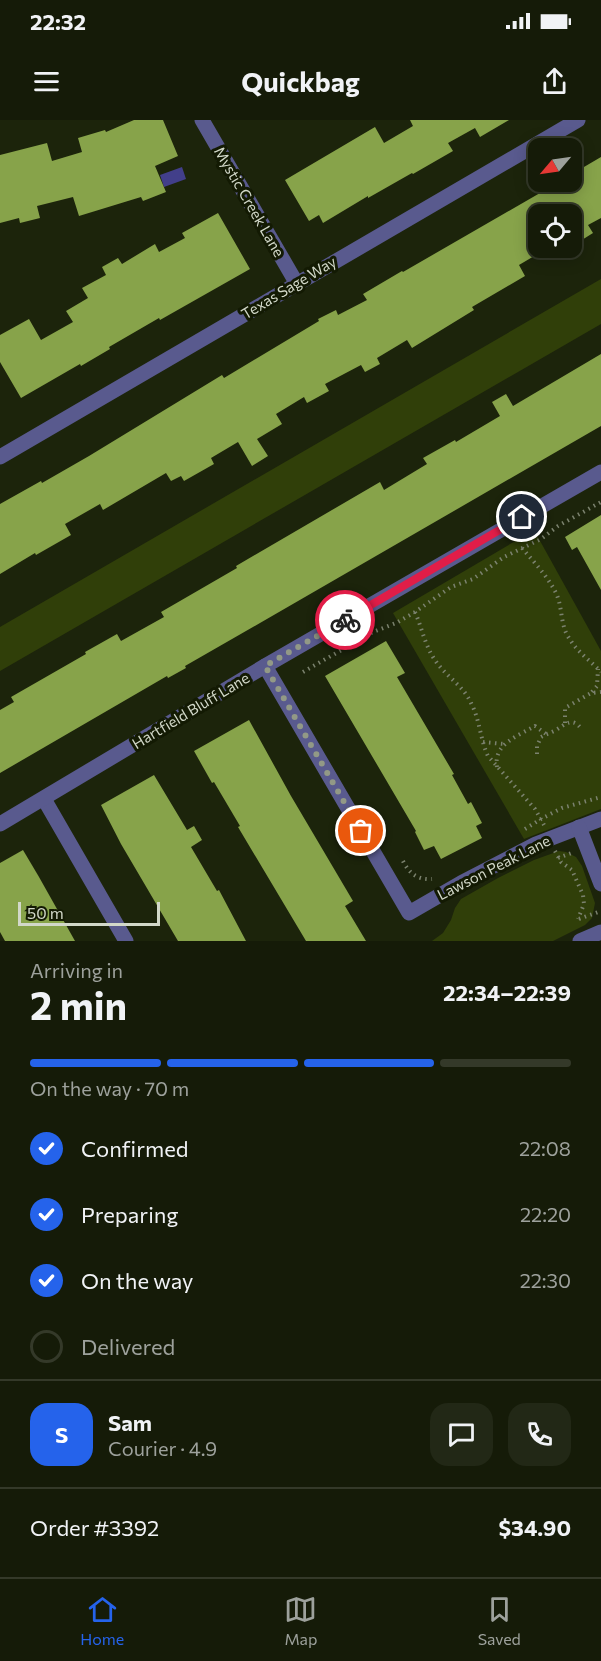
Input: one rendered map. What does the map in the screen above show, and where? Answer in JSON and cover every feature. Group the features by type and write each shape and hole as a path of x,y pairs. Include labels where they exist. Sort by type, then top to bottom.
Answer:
{"street":[{"name":"Mystic Creek Lane","path":"202,120 297,284"},
{"name":"Texas Sage Way","path":"0,457 578,120"},
{"name":"Hartfield Bluff Lane","path":"0,824 265,666 601,472"},
{"name":"Lawson Peak Lane","path":"265,666 409,913 536,844 601,819"},
{"path":"44,799 126,941"},
{"path":"579,827 601,884"},
{"path":"580,941 601,932"}],"path":[{"path":"303,672 373,632 415,612 451,587 473,579 494,564 541,539 558,526 601,501"},
{"path":"522,548 541,570 556,594 568,638 600,671 597,686 591,693 565,708 565,723"},
{"path":"415,612 436,662 471,700 488,756 541,819"},
{"path":"591,693 601,692"},
{"path":"537,754 539,740 565,723 576,724 582,730"},
{"path":"498,768 496,758 505,744 535,726 546,734"},
{"path":"483,742 505,744"},
{"path":"516,836 541,819 569,805 601,797"},
{"path":"572,853 558,858 572,870 583,894 584,904 578,919 601,910"},
{"path":"403,861 411,874 425,880 435,879"}],"green space":[{"path":"601,279 601,324 0,671 0,627"},
{"path":"534,530 601,651 601,809 524,839 393,613"},
{"path":"559,851 576,857 582,866 595,903 592,918 585,925 553,941 432,941 443,933 461,899 534,860"}],"shaded area":[{"path":"182,167 186,179 164,187 160,175"}],"building":[{"path":"134,120 163,120 178,156 155,166 166,192 143,201 141,197 79,216 73,197 37,206 40,218 20,223 19,218 0,223 0,155 47,143 52,161 82,152 78,138 105,130 106,132"},
{"path":"410,120 509,120 480,137 475,128 448,143 453,151 413,174 368,198 368,196 323,223 319,215 309,221 285,180 375,127 384,143 413,126"},
{"path":"601,157 601,218 588,225 593,233 582,240 582,204 528,204 528,258 531,258 519,265 525,276 472,307 474,310 412,348 407,340 377,358 380,364 365,372 361,365 325,384 329,391 307,403 304,397 276,414 282,424 257,439 268,456 252,466 238,442 211,458 214,464 184,481 181,476 171,481 166,473 103,510 100,504 65,524 71,535 0,574 0,504 89,456 222,375 224,378 319,321 318,319 336,310 338,315 367,300 363,294 542,192 582,192 582,168"},
{"path":"218,213 250,269 160,320 159,318 81,366 80,364 21,398 0,362 0,335 29,319 41,340 73,322 66,311 88,298 82,288 106,275 102,267 118,258 122,264 155,244 159,252 185,238 182,233"},
{"path":"601,354 601,426 185,666 186,668 168,678 167,676 0,773 0,710 14,702 11,697 117,634 121,641 164,617 161,612 380,482 384,490 427,464 423,458 500,416 492,402 506,394 513,406"},
{"path":"601,515 601,590 577,547 572,550 565,537"},
{"path":"386,641 405,673 397,677 454,774 452,775 468,804 471,802 482,823 476,826 482,838 441,859 434,846 424,850 416,831 325,676"},
{"path":"249,720 353,901 345,906 366,941 306,941 194,751"},
{"path":"154,775 187,830 194,826 202,840 191,847 217,891 219,890 246,941 178,941 121,844 101,805"},
{"path":"23,850 75,941 5,941 0,932 0,863"}],"way so far":[{"path":"345,620 265,666 361,831"}],"route":[{"path":"345,620 522,517"}]}
